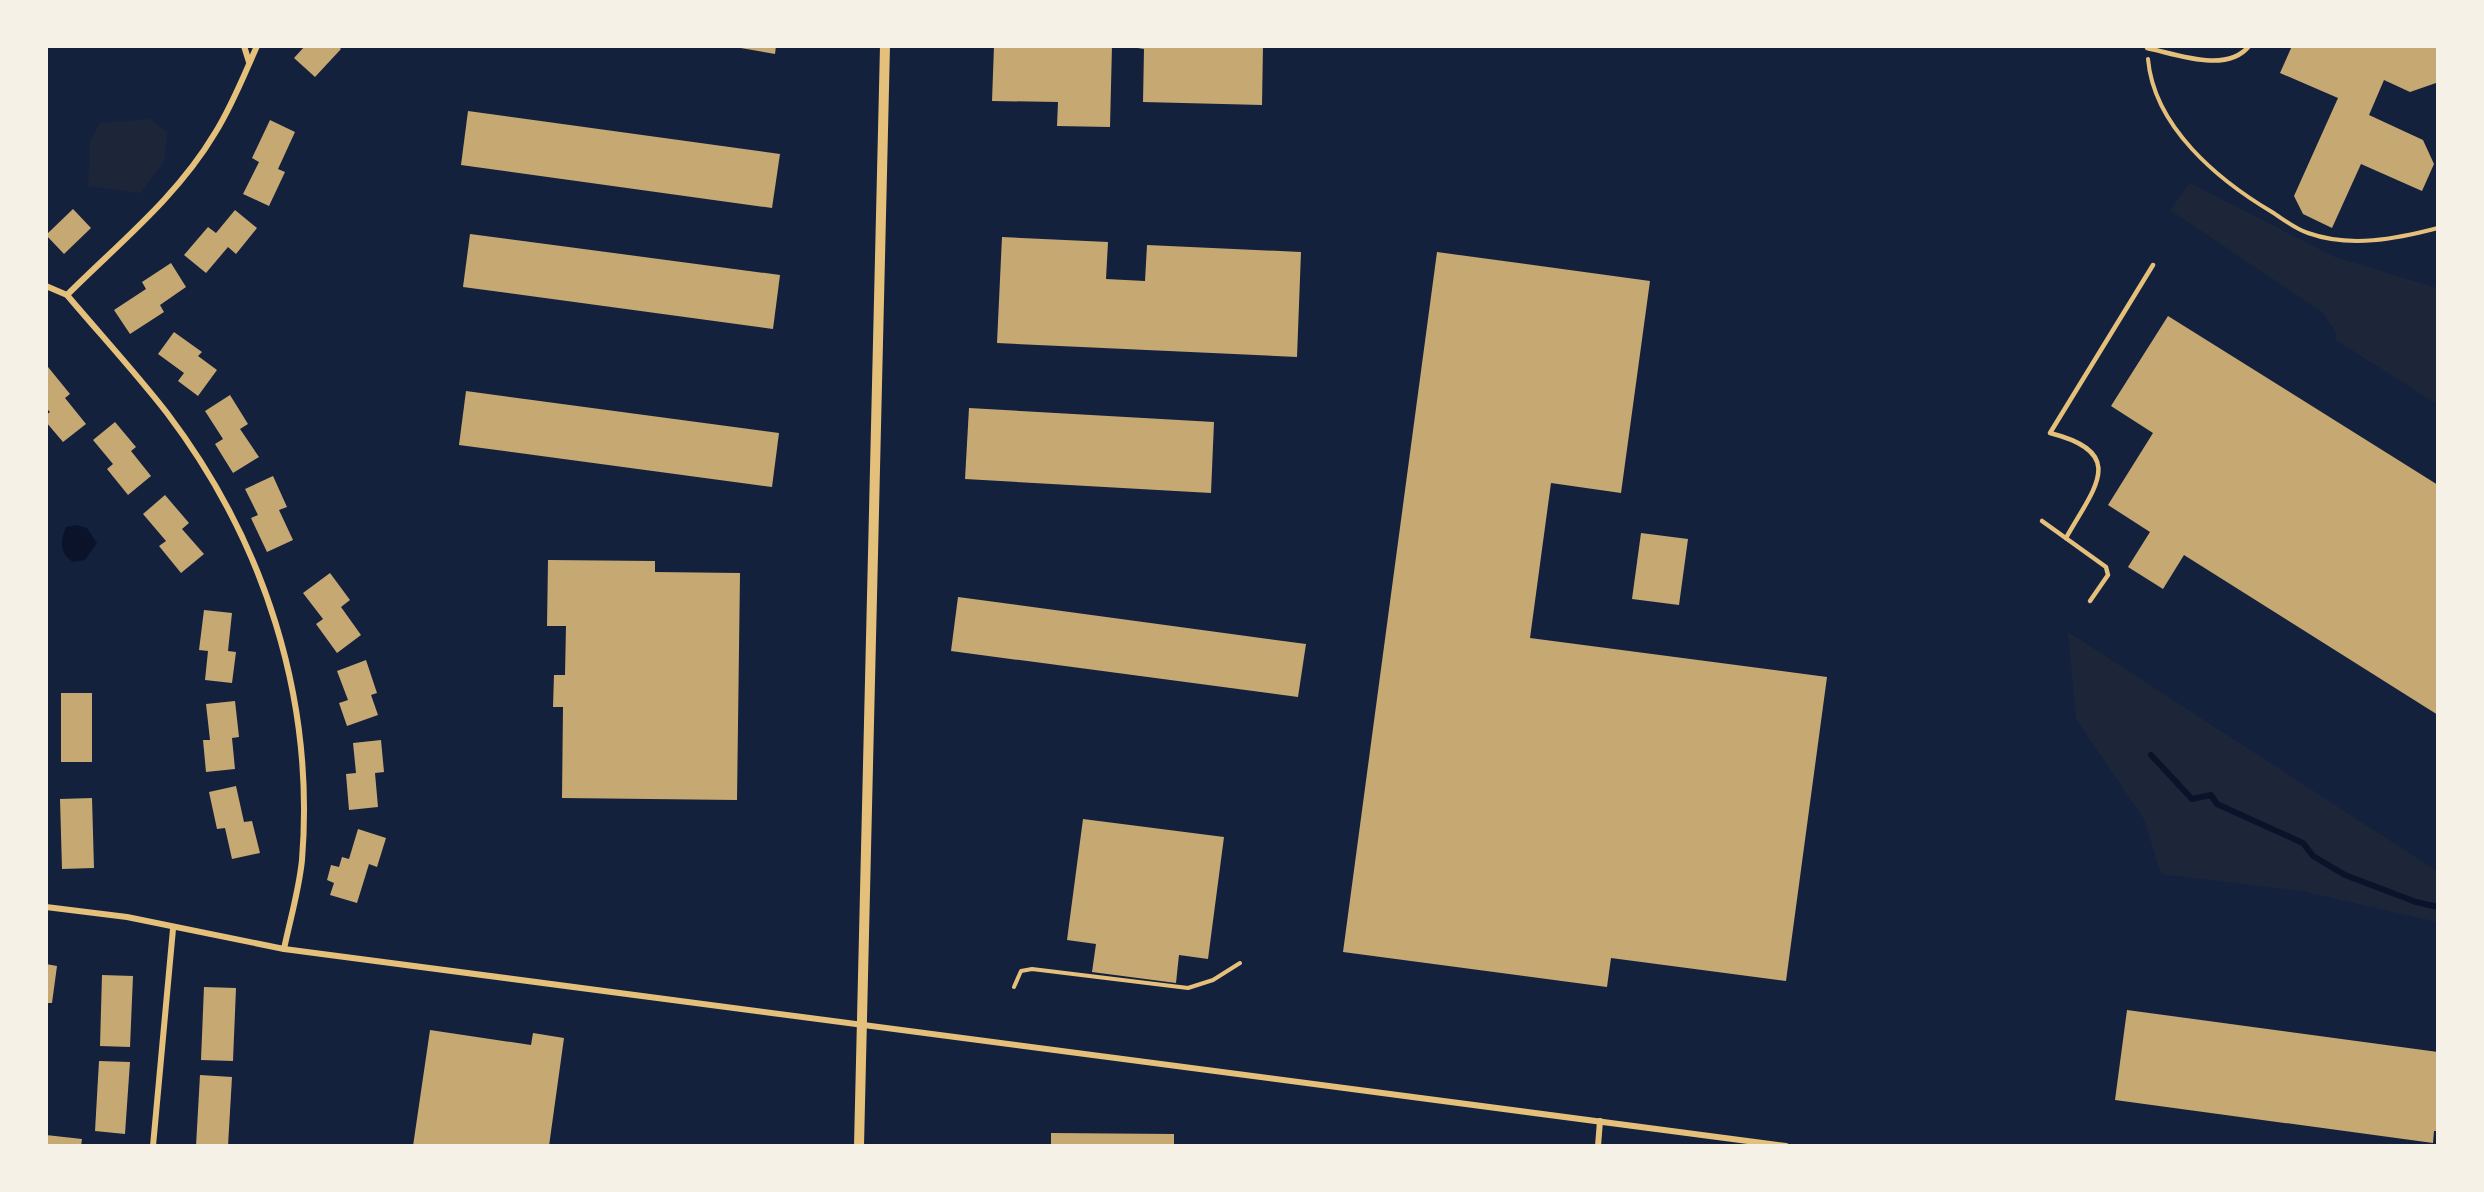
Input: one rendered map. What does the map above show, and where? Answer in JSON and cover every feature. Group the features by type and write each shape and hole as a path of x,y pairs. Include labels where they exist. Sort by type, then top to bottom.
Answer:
{"street":[{"path":"244,46 250,62"},
{"path":"67,295 138,228 189,171 216,133 257,46"},
{"path":"859,1146 885,46"},
{"path":"46,286 67,295 167,413 207,473 239,526 283,642 302,748 303,802 302,862 284,950"},
{"path":"46,907 126,917 173,929 284,950 1786,1146"},
{"path":"153,1146 173,929"},
{"path":"1598,1146 1600,1121"}],"lane":[{"path":"2147,48 2226,61 2244,53 2249,46"},
{"path":"2066,538 2098,478 2099,462 2089,448 2071,438 2049,433 2153,265"},
{"path":"2042,521 2106,567 2108,575 2090,601"}],"path":[{"path":"2147,48 2153,87 2196,156 2255,202 2307,233 2346,241 2398,238 2438,228"},
{"path":"1014,987 1021,971 1032,969 1188,988 1213,980 1240,963"}],"shaded area":[{"path":"150,119 167,132 164,162 140,193 88,186 90,142 100,123"},
{"path":"2190,183 2335,257 2437,288 2437,404 2336,340 2336,332 2322,312 2170,210"},
{"path":"76,525 87,528 97,543 85,560 73,562 65,555 62,542 66,527"},
{"path":"2068,632 2437,871 2437,922 2301,891 2161,874 2144,819 2076,719"}],"building":[{"path":"305,46 338,46 341,49 315,77 294,58"},
{"path":"729,46 776,46 775,54"},
{"path":"994,46 1112,46 1110,127 1057,126 1058,102 992,101"},
{"path":"1125,46 1263,46 1262,105 1143,102 1144,49"},
{"path":"2292,46 2438,46 2436,83 2410,92 2384,80 2369,115 2423,140 2434,164 2422,191 2361,164 2332,228 2303,214 2294,196 2338,98 2280,73"},
{"path":"468,111 780,154 772,208 461,165"},
{"path":"270,120 295,132 278,169 285,172 269,206 243,194 259,162 252,158"},
{"path":"73,209 91,228 64,254 46,235"},
{"path":"235,210 257,228 236,254 228,247 206,273 184,255 208,227 216,233"},
{"path":"470,234 780,275 773,329 463,287"},
{"path":"1002,237 1108,242 1106,279 1145,281 1147,245 1301,252 1297,357 997,343"},
{"path":"1437,252 1650,281 1621,493 1551,483 1530,638 1827,677 1786,981 1611,958 1607,987 1343,952"},
{"path":"171,263 186,287 160,305 164,312 130,334 114,310 146,289 142,282"},
{"path":"2168,316 2438,485 2438,715 2184,555 2163,589 2128,567 2150,532 2108,505 2153,433 2111,406"},
{"path":"174,332 202,352 198,356 217,370 198,396 178,381 184,373 158,354"},
{"path":"48,367 70,394 65,398 86,424 63,442 46,422 46,415 50,412 46,408"},
{"path":"466,391 779,433 772,487 459,445"},
{"path":"230,395 248,424 240,429 259,457 233,473 215,444 223,439 205,411"},
{"path":"969,408 1214,422 1211,493 965,479"},
{"path":"115,422 136,447 131,451 151,476 128,495 107,469 113,464 93,440"},
{"path":"273,476 287,507 279,510 293,540 267,552 251,518 258,515 245,489"},
{"path":"165,495 189,523 182,529 204,554 181,573 159,546 166,541 143,514"},
{"path":"1641,533 1688,539 1679,605 1632,599"},
{"path":"548,560 655,561 655,572 740,573 737,800 562,798 563,707 553,707 554,675 565,675 566,626 547,626"},
{"path":"330,573 350,600 341,607 361,635 337,653 316,624 323,619 303,593"},
{"path":"958,597 1306,644 1298,697 951,651"},
{"path":"204,610 232,613 228,651 236,652 232,683 205,680 208,651 199,650"},
{"path":"366,660 377,693 371,695 378,715 347,726 339,703 348,700 337,671"},
{"path":"61,693 92,693 92,762 61,762"},
{"path":"235,701 239,737 232,738 235,769 206,772 203,740 210,740 206,704"},
{"path":"381,740 384,772 375,773 378,807 349,810 346,774 356,773 353,743"},
{"path":"236,786 244,822 252,821 260,853 232,859 225,828 217,829 209,792"},
{"path":"92,798 94,868 62,869 60,799"},
{"path":"1083,819 1224,837 1208,959 1179,955 1176,983 1092,972 1096,944 1067,940"},
{"path":"358,829 386,838 377,867 369,864 357,903 330,895 334,883 327,880 331,865 339,867 342,857 349,859"},
{"path":"46,964 57,966 52,1003 46,1003"},
{"path":"102,975 133,976 130,1047 100,1046"},
{"path":"204,987 236,988 233,1061 201,1060"},
{"path":"2127,1010 2438,1052 2438,1131 2434,1131 2433,1143 2115,1100"},
{"path":"430,1030 531,1045 533,1033 564,1038 549,1146 413,1146"},
{"path":"99,1061 130,1062 125,1134 95,1131"},
{"path":"200,1075 232,1077 228,1146 196,1146"},
{"path":"1051,1133 1174,1134 1174,1146 1051,1146"},
{"path":"46,1135 82,1139 81,1146 46,1146"}],"waterway":[{"path":"2151,755 2192,799 2211,795 2217,804 2303,843 2313,856 2345,875 2416,902 2438,907"}]}
